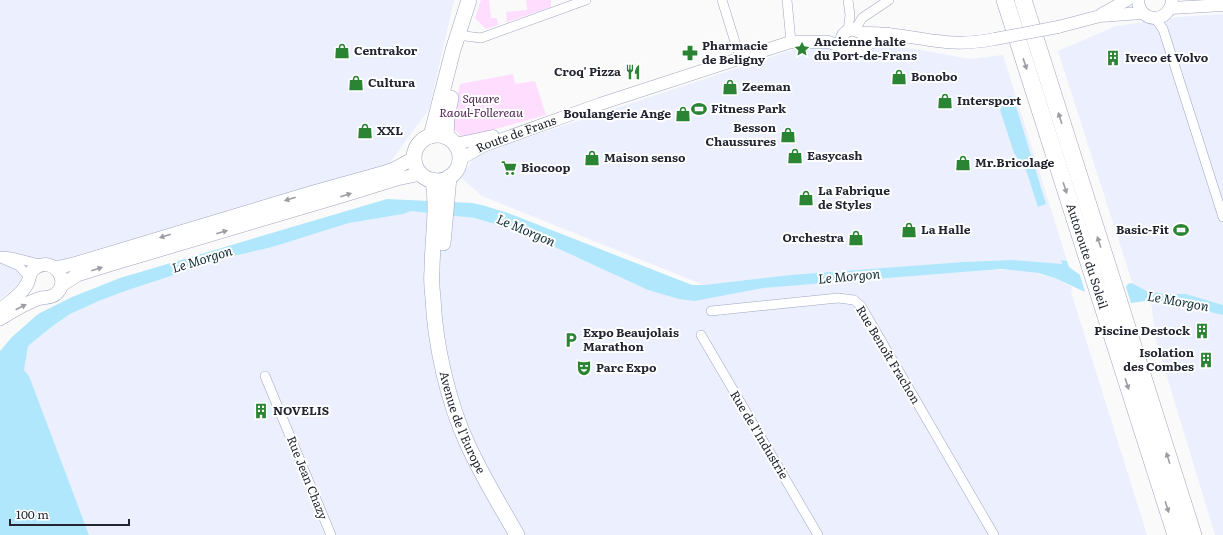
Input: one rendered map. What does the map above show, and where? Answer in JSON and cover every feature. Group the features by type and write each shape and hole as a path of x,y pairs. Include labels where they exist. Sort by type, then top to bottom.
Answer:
{"highway":[{"name":"Autoroute du Soleil","path":"1005,0 1176,535"},
{"name":"Autoroute du Soleil","path":"1022,0 1193,535"}],"main road":[{"path":"444,139 461,36 469,0"},
{"path":"461,36 477,0"},
{"path":"0,319 24,306 43,298 48,298 57,293 62,285 77,275 108,265 397,179 427,177 439,180 449,177 456,170 459,160 458,152 444,139 424,139 418,144 414,158 415,166 427,177"},
{"path":"0,310 24,289 34,269 43,265 56,268 78,263 385,172 394,169 414,158"},
{"name":"Avenue de l'Europe","path":"427,177 441,196"},
{"name":"Avenue de l'Europe","path":"449,177 441,196 440,270 433,301 436,333 444,374 467,444 480,470 518,535"},
{"path":"56,268 61,276 62,285"},
{"path":"29,279 31,290 43,298"}],"street":[{"path":"461,36 481,38 586,0"},
{"path":"722,0 740,58"},
{"path":"787,0 790,42"},
{"path":"848,0 852,32"},
{"path":"842,47 841,40 852,32 862,18 889,0"},
{"path":"1100,16 1127,0"},
{"path":"1138,0 1138,6 1142,13 1147,16 1166,10 1223,5"},
{"path":"1166,10 1163,29 1223,217"},
{"path":"551,123 600,104 790,42 799,37 814,34 880,32 937,41 963,43 995,39 1058,27 1100,16 1142,13"},
{"path":"790,42 829,42 842,47 846,52 853,54 860,52 864,46 865,39 852,32"},
{"path":"864,46 889,34"},
{"name":"Route de Frans","path":"444,139 551,123"},
{"name":"Route de Frans","path":"459,160 483,146 551,123"},
{"path":"0,256 12,257 43,265"},
{"path":"0,256 19,266 29,279"},
{"name":"Rue Benoît Frachon","path":"711,311 838,298 854,300 861,306 994,535"},
{"name":"Rue de l'Industrie","path":"701,335 818,535"},
{"name":"Rue Jean Chazy","path":"265,376 331,535"}],"shaded area":[{"path":"0,0 454,0 429,109 388,165 61,260 37,259 29,264 20,282 0,300"},
{"path":"1223,14 1223,305 1186,294 1166,294 1153,292 1133,285 1058,51 1116,26 1179,17"},
{"path":"887,44 970,59 1003,55 1067,261 1061,260 1062,265 1013,260 963,262 790,275 704,285 482,196 460,177 478,154 792,50 811,46"},
{"path":"411,211 473,218 520,231 648,290 679,299 695,301 762,288 991,270 1029,272 1055,278 1072,287 1071,292 1147,535 89,535 29,377 24,370 28,346 70,314 128,290 229,257 272,247 349,223 403,214"},
{"path":"1151,302 1177,304 1223,315 1223,535 1215,535 1156,340"}],"green space":[{"path":"481,0 489,0 491,18 497,18 498,25 486,29 475,18"},
{"path":"526,0 551,0 551,7 507,22 506,12 527,10"},
{"name":"Square Raoul-Follereau","path":"513,74 515,84 535,81 546,115 463,138 451,126 460,84"}],"water":[{"path":"1011,96 1014,100 1046,204 1038,207 1026,170 1014,153 1000,110 1006,97"},
{"name":"Le Morgon","path":"387,199 472,203 482,205 508,213 692,285 704,285 790,275 963,262 1013,260 1062,264 1061,260 1067,261 1069,267 1080,275 1085,292 1055,278 1038,273 1001,269 763,288 695,301 679,299 648,290 520,231 474,218 411,211 403,214 349,223 272,247 229,257 101,300 70,314 28,346 24,370 29,376 89,535 0,535 0,351 12,337 38,314 72,297 120,278"},
{"name":"Le Morgon","path":"1131,283 1147,291 1166,294 1186,294 1223,305 1223,315 1177,304 1145,301 1131,303 1126,287"}],"place":[{"name":"Ancienne halte du Port-de-Frans","path":"802,49"},
{"name":"Centrakor","path":"342,51"},
{"name":"Pharmacie de Beligny","path":"690,53"},
{"name":"Iveco et Volvo","path":"1113,58"},
{"name":"Croq' Pizza","path":"633,72"},
{"name":"Bonobo","path":"899,77"},
{"name":"Cultura","path":"356,83"},
{"name":"Zeeman","path":"730,87"},
{"name":"Intersport","path":"945,101"},
{"name":"Fitness Park","path":"699,109"},
{"name":"Boulangerie Ange","path":"683,114"},
{"name":"XXL","path":"365,131"},
{"name":"Besson Chaussures","path":"788,135"},
{"name":"Easycash","path":"795,156"},
{"name":"Maison senso","path":"592,158"},
{"name":"Mr.Bricolage","path":"963,163"},
{"name":"Biocoop","path":"509,168"},
{"name":"La Fabrique de Styles","path":"806,198"},
{"name":"La Halle","path":"909,230"},
{"name":"Basic-Fit","path":"1181,230"},
{"name":"Orchestra","path":"856,238"},
{"name":"Piscine Destock","path":"1202,331"},
{"name":"Expo Beaujolais Marathon","path":"571,340"},
{"name":"Isolation des Combes","path":"1206,360"},
{"name":"Parc Expo","path":"584,368"},
{"name":"NOVELIS","path":"261,411"}]}
